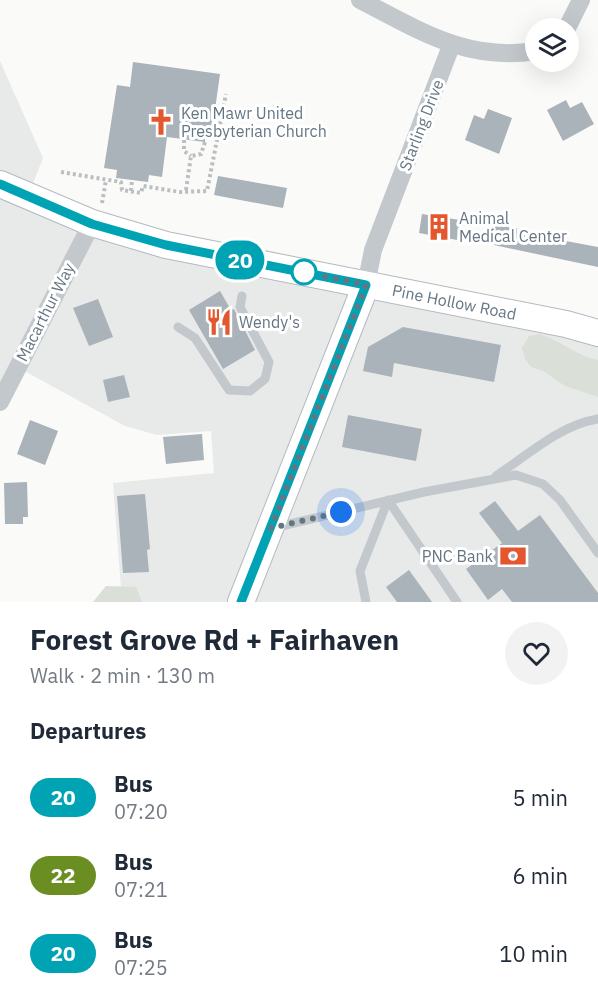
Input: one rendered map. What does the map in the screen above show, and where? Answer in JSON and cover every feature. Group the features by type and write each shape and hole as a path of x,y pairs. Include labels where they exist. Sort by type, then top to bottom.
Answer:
{"street":[{"path":"360,0 451,46 517,54 525,53"},
{"path":"572,18 581,0"},
{"name":"Starling Drive","path":"366,285 373,250 451,46"},
{"name":"Pine Hollow Road","path":"0,184 92,224 166,245 566,324 598,333"},
{"name":"Macarthur Way","path":"0,402 92,224"},
{"path":"241,602 366,285"}],"lane":[{"path":"178,327 195,338 229,390 250,391 265,379 269,362 240,307 242,296"},
{"path":"495,478 561,432 580,422 598,419"},
{"path":"271,528 388,500 516,475 543,484 560,500 598,553"},
{"path":"388,500 456,602"},
{"path":"366,602 360,571 388,500"}],"path":[{"path":"61,172 121,182 122,190 141,193 143,186 180,192 207,191 226,94"},
{"path":"184,134 184,151 191,156 201,154 205,142"},
{"path":"186,190 191,156"},
{"path":"131,191 132,180"}],"shaded area":[{"path":"0,61 43,158 28,196 92,223 598,329 598,602 122,602 113,483 214,473 211,431 157,435 125,426 17,367 0,402"},
{"path":"540,334 598,360 598,397 565,386 543,371 531,367 525,359 522,348 529,336"},
{"path":"106,586 136,587 142,602 93,602"}],"building":[{"name":"Ken Mawr United Presbyterian Church","path":"133,62 220,74 211,138 205,137 205,142 167,137 162,177 149,175 148,182 116,178 117,170 104,168 117,85 130,87"},
{"path":"566,100 570,108 582,102 594,124 563,141 547,110"},
{"path":"488,109 512,118 499,154 465,140 474,115 484,119"},
{"path":"218,176 287,188 283,208 214,195"},
{"name":"Animal Medical Center","path":"422,214 460,220 457,240 419,233"},
{"path":"493,224 517,228 517,232 598,247 598,267 489,244"},
{"name":"Wendy's","path":"220,291 231,310 234,309 255,350 223,369 189,310"},
{"path":"98,299 113,337 89,346 73,308"},
{"path":"403,327 501,345 494,382 394,363 392,377 363,371 368,347"},
{"path":"124,375 130,397 108,402 103,380"},
{"path":"348,415 422,429 416,461 342,447"},
{"path":"30,420 58,431 45,465 17,454"},
{"path":"202,434 204,460 166,464 163,437"},
{"path":"27,482 28,517 23,517 23,524 5,524 4,483"},
{"path":"145,494 150,549 147,550 149,572 123,573 117,496"},
{"path":"495,501 518,531 540,515 598,593 598,602 512,602 502,589 488,600 466,569 502,543 479,513"},
{"path":"409,570 432,602 397,602 386,587"}],"bus line":[{"name":"20","path":"0,184 92,224 166,245 366,285 241,602"}],"place":[{"name":"Ken Mawr United Presbyterian Church","path":"161,122"},
{"name":"Animal Medical Center","path":"439,227"},
{"name":"Wendy's","path":"219,322"},
{"name":"PNC Bank","path":"513,556"}],"route":[{"path":"304,272 366,285 271,528 341,512"}]}
